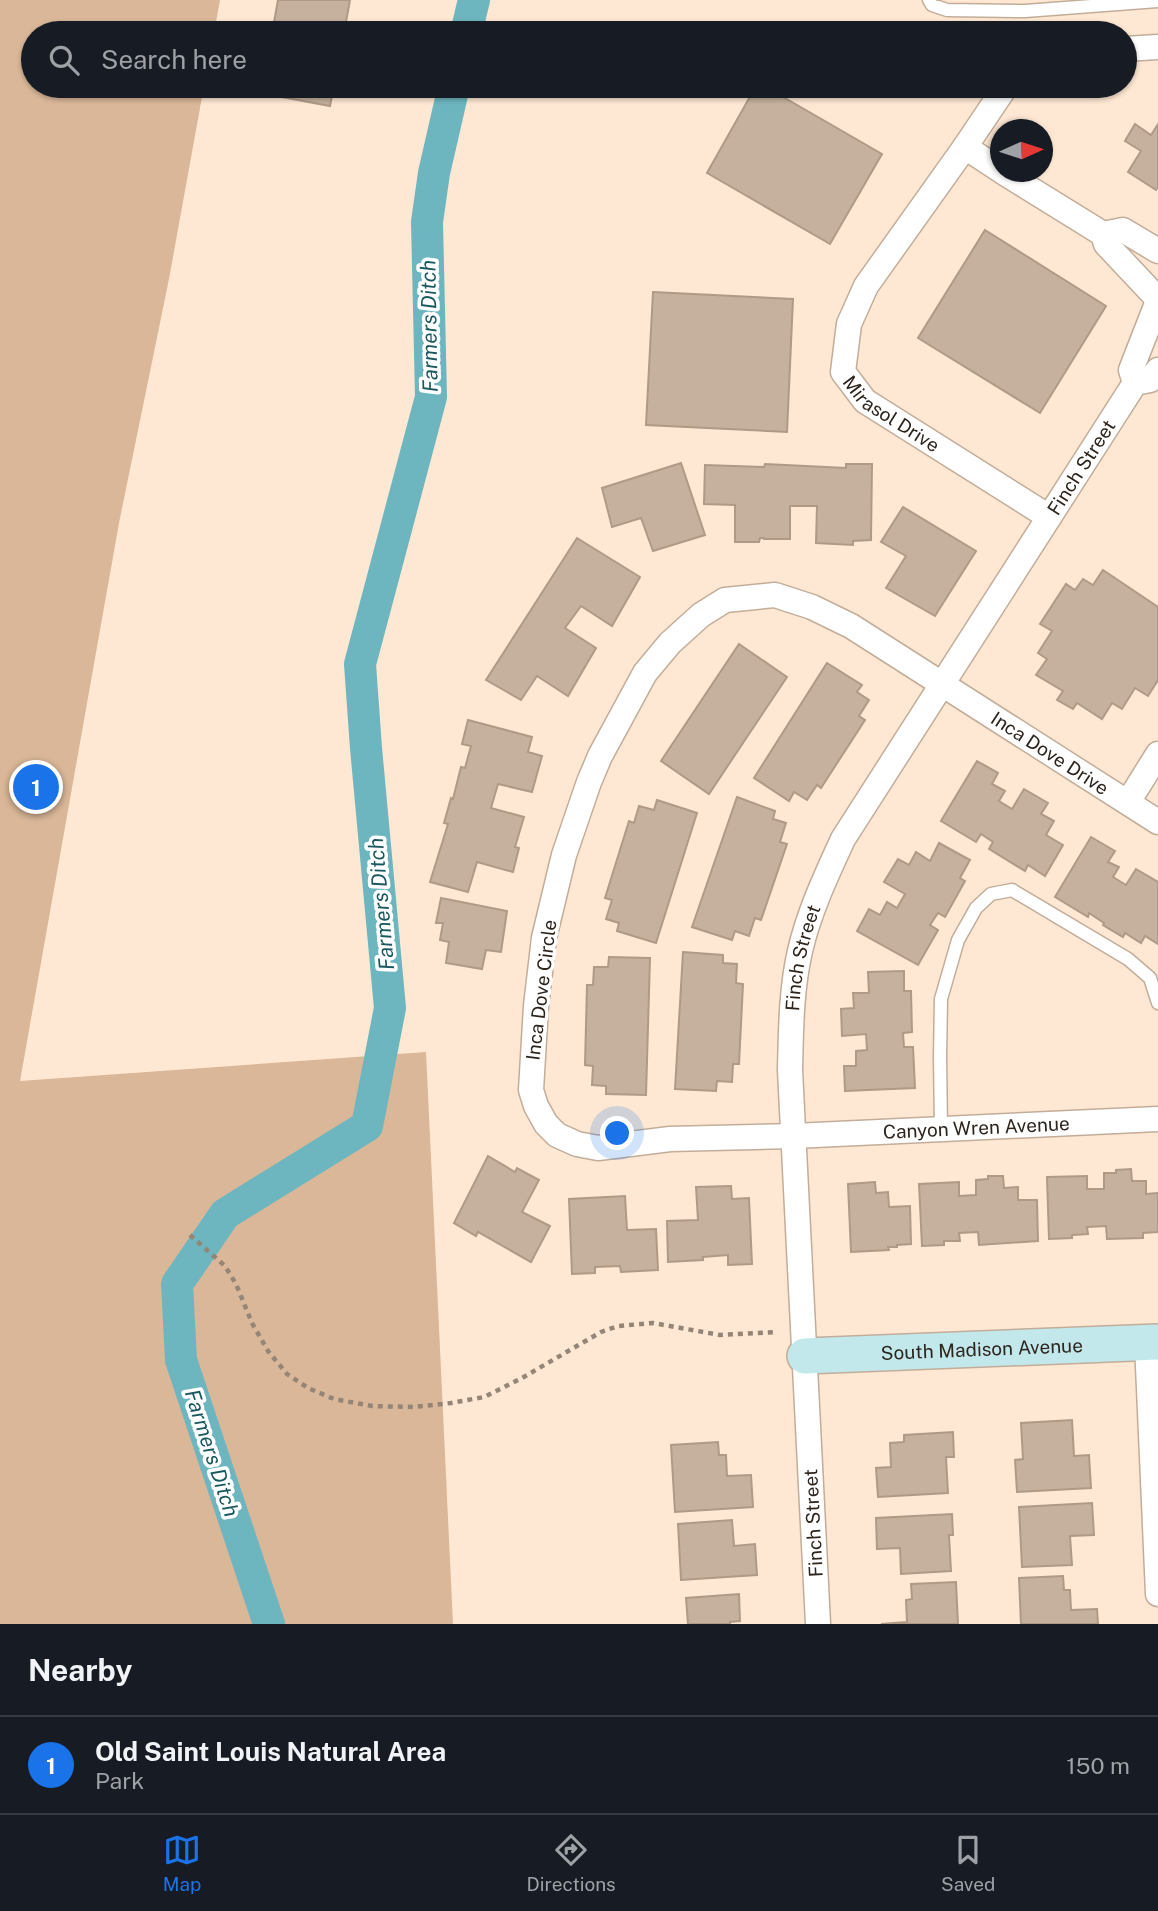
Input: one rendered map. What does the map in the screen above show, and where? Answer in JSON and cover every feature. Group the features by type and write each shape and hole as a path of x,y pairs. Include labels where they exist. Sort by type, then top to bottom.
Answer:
{"street":[{"path":"1137,48 1158,47"},
{"name":"Mirasol Drive","path":"998,98 866,286 849,324 843,372 865,401 1049,517"},
{"path":"965,148 990,164"},
{"path":"1020,182 1103,234 1106,244 1157,298"},
{"path":"1103,234 1123,230 1158,251"},
{"name":"Finch Street","path":"1135,383 1131,370 1157,298"},
{"name":"Finch Street","path":"818,1624 790,1070 791,1014 800,952 817,897 842,839 1135,383 1150,380 1158,370"},
{"name":"Inca Dove Circle","path":"794,1136 670,1139 598,1148 567,1140 546,1124 531,1090 536,1006 544,938 564,855 600,756 645,674 670,643 701,615 725,600 775,595 812,607 851,626 943,683"},
{"name":"Inca Dove Drive","path":"943,683 1158,822"},
{"path":"1128,802 1158,754"},
{"name":"Canyon Wren Avenue","path":"794,1136 1158,1119"},
{"name":"South Madison Avenue","path":"804,1343 1152,1343"},
{"path":"1152,1343 1158,1594"}],"lane":[{"path":"929,0 932,5 947,10 1025,11 1158,1"},
{"path":"941,1129 941,999 958,940 976,908 991,894 1012,890 1128,959 1150,978 1158,1003"}],"path":[{"path":"190,1235 225,1266 262,1342 287,1374 308,1388 334,1399 372,1406 414,1407 484,1396 522,1378 601,1332 618,1326 653,1323 720,1335 804,1343"}],"shaded area":[{"path":"0,0 220,0 216,21 21,21 21,98 202,98 169,279 119,523 20,1081 426,1052 453,1624 0,1624"}],"building":[{"path":"278,0 350,0 346,21 274,21"},
{"path":"287,98 332,98 330,106"},
{"path":"749,98 785,98 882,154 830,244 707,173"},
{"path":"1135,124 1151,135 1158,124 1156,190 1128,172 1141,151 1125,141"},
{"path":"985,230 1106,306 1040,413 918,338"},
{"path":"653,292 793,299 787,432 646,425"},
{"path":"681,463 705,535 653,551 641,518 612,527 602,488"},
{"path":"765,464 846,468 846,464 872,464 871,540 853,541 853,545 816,543 817,506 790,506 790,539 760,538 759,542 735,542 735,505 704,504 705,465 764,467"},
{"path":"903,507 976,551 935,616 886,588 906,556 881,542"},
{"path":"577,538 640,577 612,626 581,606 565,628 596,648 568,696 537,676 521,700 486,680"},
{"path":"1103,570 1158,607 1158,680 1148,696 1135,688 1122,709 1112,703 1102,719 1077,703 1073,709 1057,700 1063,691 1036,675 1047,659 1038,653 1052,631 1040,624 1066,584 1075,590 1083,579 1093,585"},
{"path":"739,644 787,677 709,794 661,761"},
{"path":"827,663 862,685 857,692 869,700 859,716 865,720 821,788 817,785 807,800 794,792 789,801 754,778"},
{"path":"468,720 532,737 528,752 542,756 532,792 498,784 491,808 524,817 515,847 519,848 513,872 477,862 468,892 430,882 448,824 444,823 451,798 453,799 461,767 465,768 471,746 462,744"},
{"path":"977,761 998,773 992,784 1005,791 999,801 1012,809 1024,789 1048,803 1041,814 1054,821 1046,835 1063,845 1045,876 1028,865 1025,871 989,849 993,842 981,834 976,842 941,821"},
{"path":"737,797 775,811 773,819 786,823 780,842 787,844 761,920 755,918 749,936 735,931 732,940 692,927"},
{"path":"657,800 697,813 656,943 617,931 619,923 606,919 612,900 605,898 629,821 634,823 639,806 654,810"},
{"path":"1091,837 1115,851 1108,862 1119,867 1113,877 1126,885 1136,869 1158,882 1158,944 1145,936 1141,943 1125,933 1123,937 1089,913 1088,917 1055,897"},
{"path":"939,843 970,860 960,878 965,881 945,917 938,913 930,925 938,930 918,965 857,931 869,909 880,915 887,902 897,908 905,894 884,882 898,859 909,865 916,852 930,861"},
{"path":"441,898 507,911 501,952 486,950 482,969 446,963 449,942 440,940 443,923 436,923"},
{"path":"683,952 723,955 723,963 737,964 736,983 743,984 739,1064 733,1064 732,1082 717,1081 716,1091 675,1089"},
{"path":"609,957 650,958 646,1095 606,1094 606,1086 592,1085 593,1066 585,1065 587,985 593,985 594,967 608,967"},
{"path":"904,971 904,991 911,991 912,1032 903,1033 904,1047 913,1047 915,1088 845,1091 844,1066 856,1066 856,1051 867,1050 866,1034 842,1036 841,1009 854,1008 853,993 869,993 868,972"},
{"path":"488,1156 515,1172 517,1168 539,1180 522,1212 550,1226 531,1262 478,1232 476,1236 454,1223"},
{"path":"1131,1169 1132,1181 1146,1181 1146,1194 1158,1193 1158,1232 1143,1233 1143,1238 1107,1239 1106,1226 1087,1227 1088,1234 1049,1239 1047,1177 1087,1176 1087,1189 1104,1189 1104,1173"},
{"path":"988,1176 1003,1176 1004,1188 1018,1187 1018,1200 1037,1200 1038,1241 979,1245 978,1232 959,1233 960,1241 944,1241 944,1245 922,1246 919,1184 959,1182 959,1196 976,1195 976,1180 988,1179"},
{"path":"875,1182 876,1193 888,1192 889,1207 910,1206 911,1244 888,1247 889,1250 851,1252 848,1184"},
{"path":"731,1186 732,1199 749,1198 752,1264 728,1265 728,1255 668,1262 667,1221 698,1220 696,1187"},
{"path":"625,1196 627,1230 656,1229 658,1270 621,1272 620,1266 595,1267 595,1273 572,1274 569,1199"},
{"path":"1072,1420 1074,1456 1089,1455 1091,1488 1017,1492 1015,1460 1023,1459 1021,1423"},
{"path":"953,1432 954,1457 946,1457 948,1493 878,1497 876,1468 891,1467 890,1443 904,1442 904,1435"},
{"path":"718,1442 719,1455 726,1455 727,1476 751,1475 753,1507 675,1512 671,1445"},
{"path":"1092,1503 1094,1535 1070,1536 1072,1565 1022,1567 1019,1507"},
{"path":"952,1514 953,1535 949,1535 951,1571 901,1574 900,1548 877,1549 876,1518"},
{"path":"732,1520 734,1546 755,1544 757,1575 681,1580 678,1524"},
{"path":"1063,1576 1064,1590 1070,1590 1071,1610 1097,1609 1098,1624 1021,1624 1019,1578"},
{"path":"956,1582 958,1624 881,1624 907,1622 906,1600 912,1599 911,1584"},
{"path":"739,1594 740,1621 730,1624 688,1624 686,1598"}],"waterway":[{"name":"Farmers Ditch","path":"469,21 474,0"},
{"name":"Farmers Ditch","path":"269,1624 181,1360 177,1284 225,1214 367,1126 390,1008 360,664 431,397 427,222 434,173 451,98"}],"place":[{"name":"Old Saint Louis Natural Area","path":"36,787"}]}
